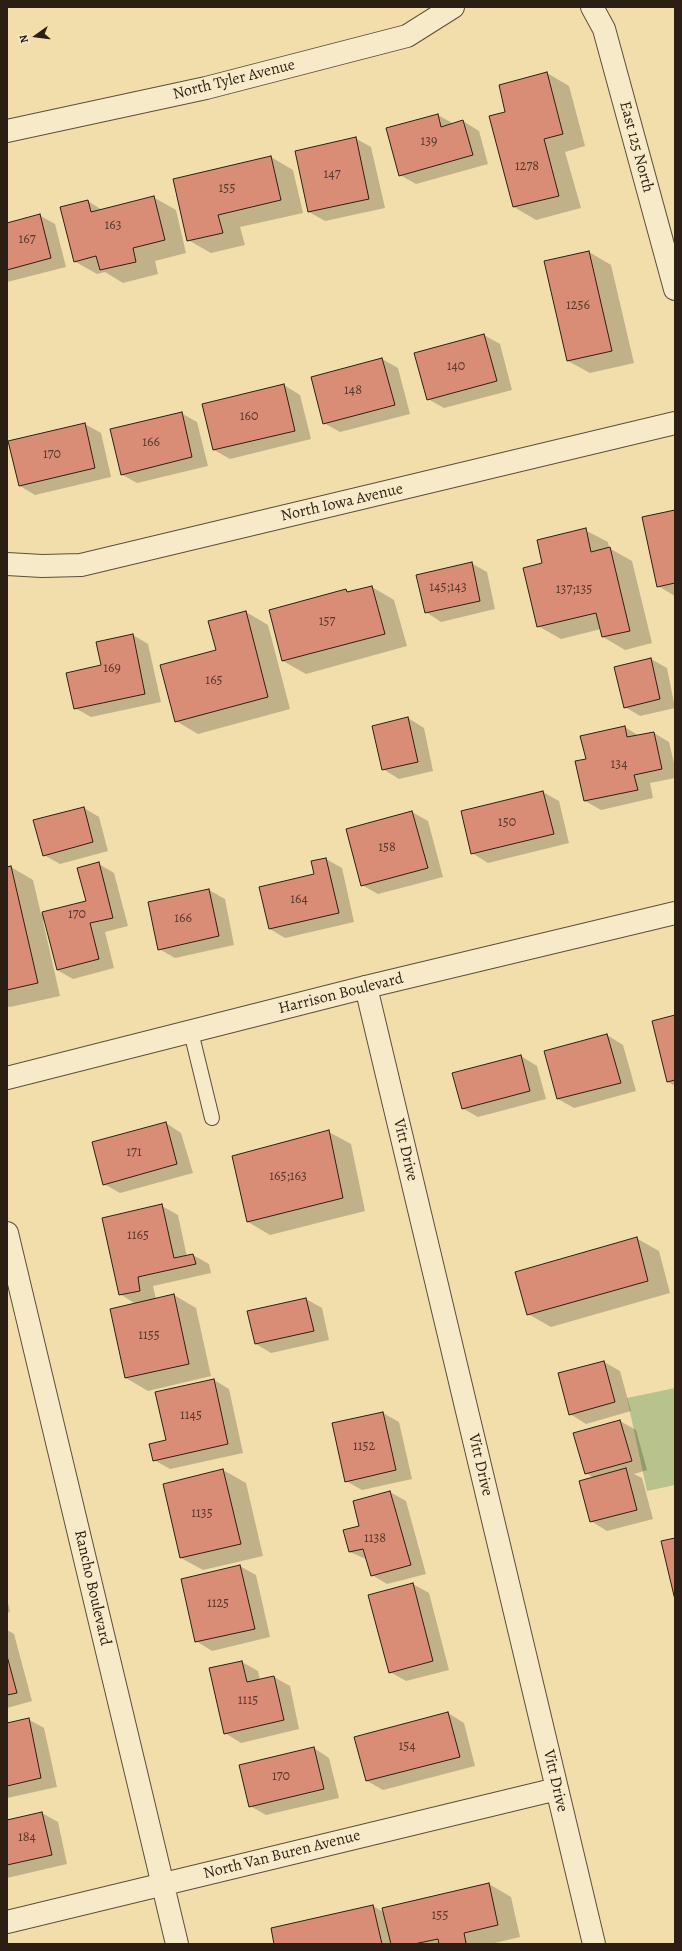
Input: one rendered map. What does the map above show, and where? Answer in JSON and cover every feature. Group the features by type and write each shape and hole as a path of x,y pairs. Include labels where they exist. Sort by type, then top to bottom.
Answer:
{"street":[{"name":"North Tyler Avenue","path":"7,131 206,88 407,36 453,7"},
{"name":"East 125 North","path":"592,7 604,29 675,289"},
{"name":"North Iowa Avenue","path":"7,564 42,566 81,565 675,423"},
{"name":"Harrison Boulevard","path":"7,1078 366,987 675,913"},
{"name":"Vitt Drive","path":"366,987 594,1944"},
{"name":"Rancho Boulevard","path":"7,1233 177,1944"},
{"name":"North Van Buren Avenue","path":"7,1922 557,1789"}],"lane":[{"path":"191,1032 212,1118"}],"green space":[{"path":"675,1388 675,1485 647,1491 627,1398"}],"building":[{"path":"547,72 563,134 544,139 559,196 513,207 489,116 505,112 499,85"},
{"path":"438,114 441,127 463,120 473,155 399,176 386,128"},
{"path":"356,137 369,199 308,212 295,151"},
{"path":"271,156 281,200 218,215 223,233 187,241 173,179"},
{"path":"154,196 165,240 133,248 136,262 100,270 96,256 74,262 60,207 88,200 91,212"},
{"path":"40,214 51,258 7,270 7,223"},
{"path":"589,251 612,351 567,361 544,261"},
{"path":"484,334 497,381 427,400 414,353"},
{"path":"382,358 395,405 323,424 311,377"},
{"path":"284,384 295,431 213,450 202,404"},
{"path":"182,412 192,457 121,475 110,429"},
{"path":"85,423 95,468 19,486 8,441"},
{"path":"675,510 675,583 657,587 642,517"},
{"path":"586,528 591,552 610,547 630,631 602,637 596,613 537,627 523,568 542,563 537,540"},
{"path":"472,562 480,601 425,613 416,575"},
{"path":"372,586 385,634 282,661 269,610 346,589 347,592"},
{"path":"246,611 268,697 175,722 160,665 216,650 208,621"},
{"path":"133,634 145,694 74,709 66,673 101,665 96,642"},
{"path":"651,658 660,699 624,708 614,667"},
{"path":"408,717 418,762 382,770 372,726"},
{"path":"625,726 627,737 654,732 662,769 634,775 638,790 584,801 575,761 586,759 580,736"},
{"path":"543,791 554,834 471,854 461,811"},
{"path":"84,807 93,842 43,856 33,820"},
{"path":"412,811 428,868 361,886 346,829"},
{"path":"326,858 339,913 269,929 259,887 314,874 311,861"},
{"path":"99,862 113,918 90,923 99,959 57,970 42,912 86,901 77,868"},
{"path":"11,866 38,983 7,990 7,867"},
{"path":"209,889 219,936 158,950 148,902"},
{"path":"675,1015 675,1080 667,1082 652,1021"},
{"path":"607,1034 621,1083 557,1099 544,1051"},
{"path":"521,1055 530,1091 462,1109 452,1073"},
{"path":"166,1122 177,1164 103,1185 92,1142"},
{"path":"329,1130 343,1198 247,1222 232,1156"},
{"path":"162,1204 174,1258 193,1254 196,1264 138,1277 140,1291 119,1295 102,1218"},
{"path":"637,1237 648,1281 527,1315 515,1272"},
{"path":"174,1294 189,1364 125,1378 110,1309"},
{"path":"306,1298 314,1331 255,1344 247,1311"},
{"path":"604,1361 615,1402 569,1415 558,1373"},
{"path":"214,1379 228,1444 153,1461 149,1444 166,1440 155,1392"},
{"path":"383,1412 396,1470 345,1482 332,1423"},
{"path":"620,1420 632,1461 585,1474 573,1433"},
{"path":"626,1468 637,1510 590,1522 579,1481"},
{"path":"223,1469 241,1544 180,1558 163,1484"},
{"path":"390,1491 411,1565 371,1576 363,1549 349,1552 343,1530 359,1526 353,1501"},
{"path":"675,1538 675,1600 661,1541"},
{"path":"240,1565 255,1629 195,1642 181,1579"},
{"path":"413,1583 433,1661 389,1673 368,1595"},
{"path":"7,1656 17,1693 7,1695"},
{"path":"242,1661 247,1682 274,1676 284,1720 224,1734 209,1668"},
{"path":"448,1712 460,1757 366,1781 354,1737"},
{"path":"29,1718 41,1778 7,1786 7,1723"},
{"path":"314,1747 324,1789 249,1807 239,1765"},
{"path":"42,1812 52,1855 7,1865 7,1820"},
{"path":"489,1883 498,1925 464,1933 466,1943 463,1944 439,1944 438,1939 414,1944 391,1944 382,1908"},
{"path":"373,1905 382,1944 274,1944 271,1928"}]}
